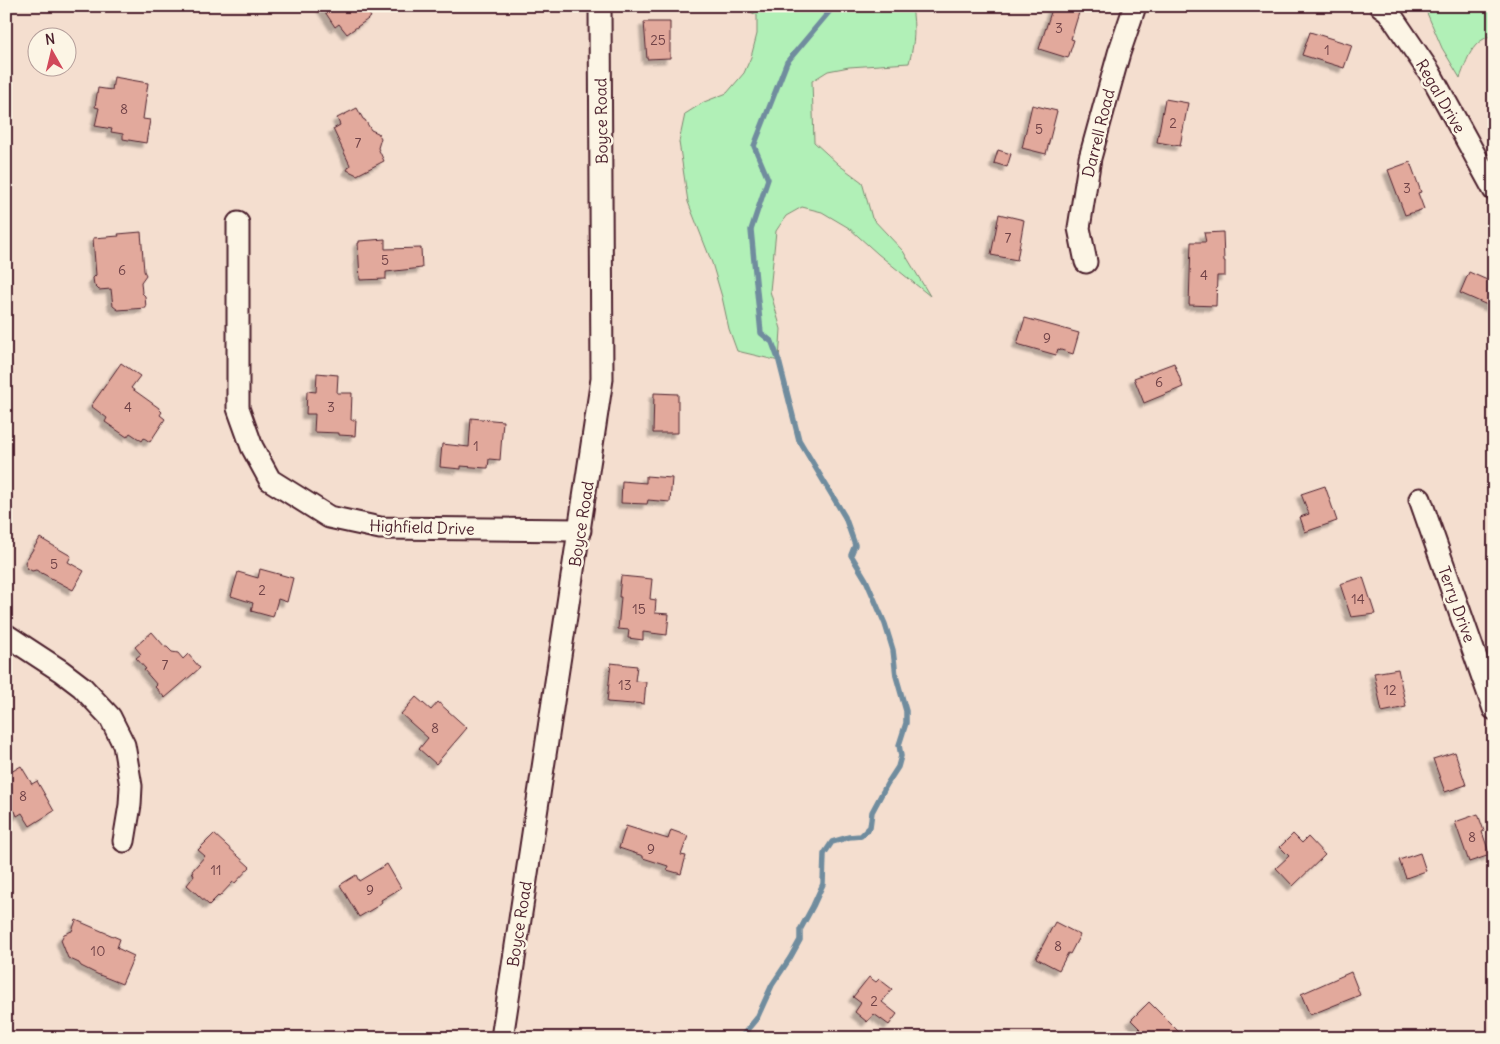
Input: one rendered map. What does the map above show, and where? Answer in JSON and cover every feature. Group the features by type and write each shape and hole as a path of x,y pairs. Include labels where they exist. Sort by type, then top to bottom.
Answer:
{"street":[{"name":"Boyce Road","path":"502,1038 602,379 600,6"},
{"name":"Darrell Road","path":"1086,262 1079,228 1090,158 1134,6"},
{"name":"Regal Drive","path":"1381,6 1388,11 1430,73 1494,190"},
{"name":"Highfield Drive","path":"238,223 238,408 252,447 270,480 329,517 380,528 580,530"},
{"name":"Terry Drive","path":"1420,499 1494,709"},
{"path":"6,635 82,687 110,717 124,745 132,786 124,841"}],"green space":[{"path":"737,6 912,6 913,14 913,41 909,63 849,67 828,71 812,81 814,142 839,165 862,182 872,218 903,251 930,296 849,228 822,212 802,207 786,216 776,231 770,291 781,329 779,361 737,351 729,329 712,263 688,202 679,142 685,114 704,102 727,93 744,73 751,57 757,34 757,15"},
{"path":"1424,6 1494,6 1494,35 1480,41 1471,51 1460,78 1442,48"}],"building":[{"path":"321,6 364,6 371,17 347,34 339,24 335,27"},
{"path":"1053,6 1081,6 1071,39 1074,40 1068,58 1039,49"},
{"path":"644,22 670,22 670,58 647,59"},
{"path":"1310,32 1352,45 1344,68 1302,55"},
{"path":"114,77 148,83 143,119 150,120 146,143 123,139 123,134 111,132 112,129 95,126 99,108 95,107 98,88 112,90"},
{"path":"1165,99 1188,103 1180,146 1157,142"},
{"path":"1032,105 1057,111 1046,154 1022,148"},
{"path":"357,108 371,130 378,133 381,138 378,148 384,161 357,175 347,170 350,165 333,129 340,125 337,118"},
{"path":"998,150 1011,154 1007,167 994,163"},
{"path":"1410,162 1421,192 1418,193 1424,209 1405,215 1388,170"},
{"path":"999,214 1024,220 1017,260 991,255"},
{"path":"141,232 144,271 146,275 141,282 146,308 118,310 113,306 111,289 99,290 94,285 93,278 96,275 93,238"},
{"path":"1223,232 1225,276 1217,276 1216,306 1189,305 1191,242 1206,242 1204,233"},
{"path":"385,239 385,249 421,248 422,268 386,272 386,279 360,280 359,241"},
{"path":"1469,272 1494,283 1494,308 1460,293"},
{"path":"1025,318 1079,333 1073,354 1058,349 1056,355 1017,344"},
{"path":"121,363 140,376 131,388 159,408 162,412 160,415 165,419 150,442 144,438 142,441 130,433 127,437 105,422 107,418 91,406"},
{"path":"1174,363 1183,387 1144,403 1134,378"},
{"path":"317,373 338,375 337,393 352,393 351,420 356,420 355,436 314,432 315,414 306,414 307,391 316,392"},
{"path":"654,393 678,394 678,433 653,433"},
{"path":"471,418 503,421 500,460 489,459 488,468 461,466 461,469 440,467 442,444 469,447"},
{"path":"646,476 672,478 670,502 648,500 647,504 621,503 622,481 646,483"},
{"path":"1325,486 1337,521 1305,532 1300,517 1309,514 1301,494"},
{"path":"40,538 71,556 68,562 84,571 73,590 36,570 32,571 27,568 25,562"},
{"path":"260,569 293,578 287,602 278,599 273,617 251,611 253,603 231,596 238,572 258,578"},
{"path":"621,576 652,579 650,599 656,600 655,613 669,614 667,635 643,632 643,640 628,638 629,630 618,629"},
{"path":"1363,577 1375,614 1351,617 1340,584"},
{"path":"152,632 165,647 172,652 178,653 183,659 188,654 200,668 165,698 155,687 157,685 144,670 146,669 136,658 141,654 135,647"},
{"path":"611,663 637,666 635,681 646,682 644,704 607,702"},
{"path":"1398,669 1406,707 1382,712 1374,673"},
{"path":"416,697 431,710 438,702 467,728 436,764 419,749 428,738 401,714"},
{"path":"1455,752 1466,785 1445,792 1433,759"},
{"path":"21,766 32,784 37,781 54,811 30,826 22,813 17,816 15,811 6,809 6,775"},
{"path":"1478,814 1490,855 1469,862 1455,822"},
{"path":"626,826 668,839 671,830 688,836 681,855 686,856 681,874 667,870 668,866 619,848"},
{"path":"214,834 250,867 235,883 233,882 209,905 187,885 194,876 192,871 205,856 198,850"},
{"path":"1293,834 1302,843 1308,837 1325,855 1293,886 1276,868 1289,856 1280,847"},
{"path":"1420,853 1426,871 1406,878 1399,860"},
{"path":"387,864 401,888 359,917 340,885 356,875 359,881"},
{"path":"76,920 120,939 117,948 134,956 122,984 97,974 68,958 61,940 64,934 72,931"},
{"path":"1055,922 1080,935 1059,970 1036,958"},
{"path":"1351,972 1360,995 1310,1015 1301,994"},
{"path":"869,977 876,982 879,979 892,989 882,1002 897,1014 889,1025 874,1014 867,1022 855,1012 861,1003 853,997"},
{"path":"1149,1002 1185,1038 1149,1038 1131,1020"}],"waterway":[{"path":"734,1038 742,1036 757,1018 772,985 800,940 800,930 823,884 824,854 832,842 861,836 870,827 872,812 898,767 901,756 899,745 906,723 906,711 896,676 893,650 885,624 866,580 851,555 855,545 845,517 799,440 779,361 772,342 761,333 751,230 768,179 754,146 787,62 834,6"}]}
